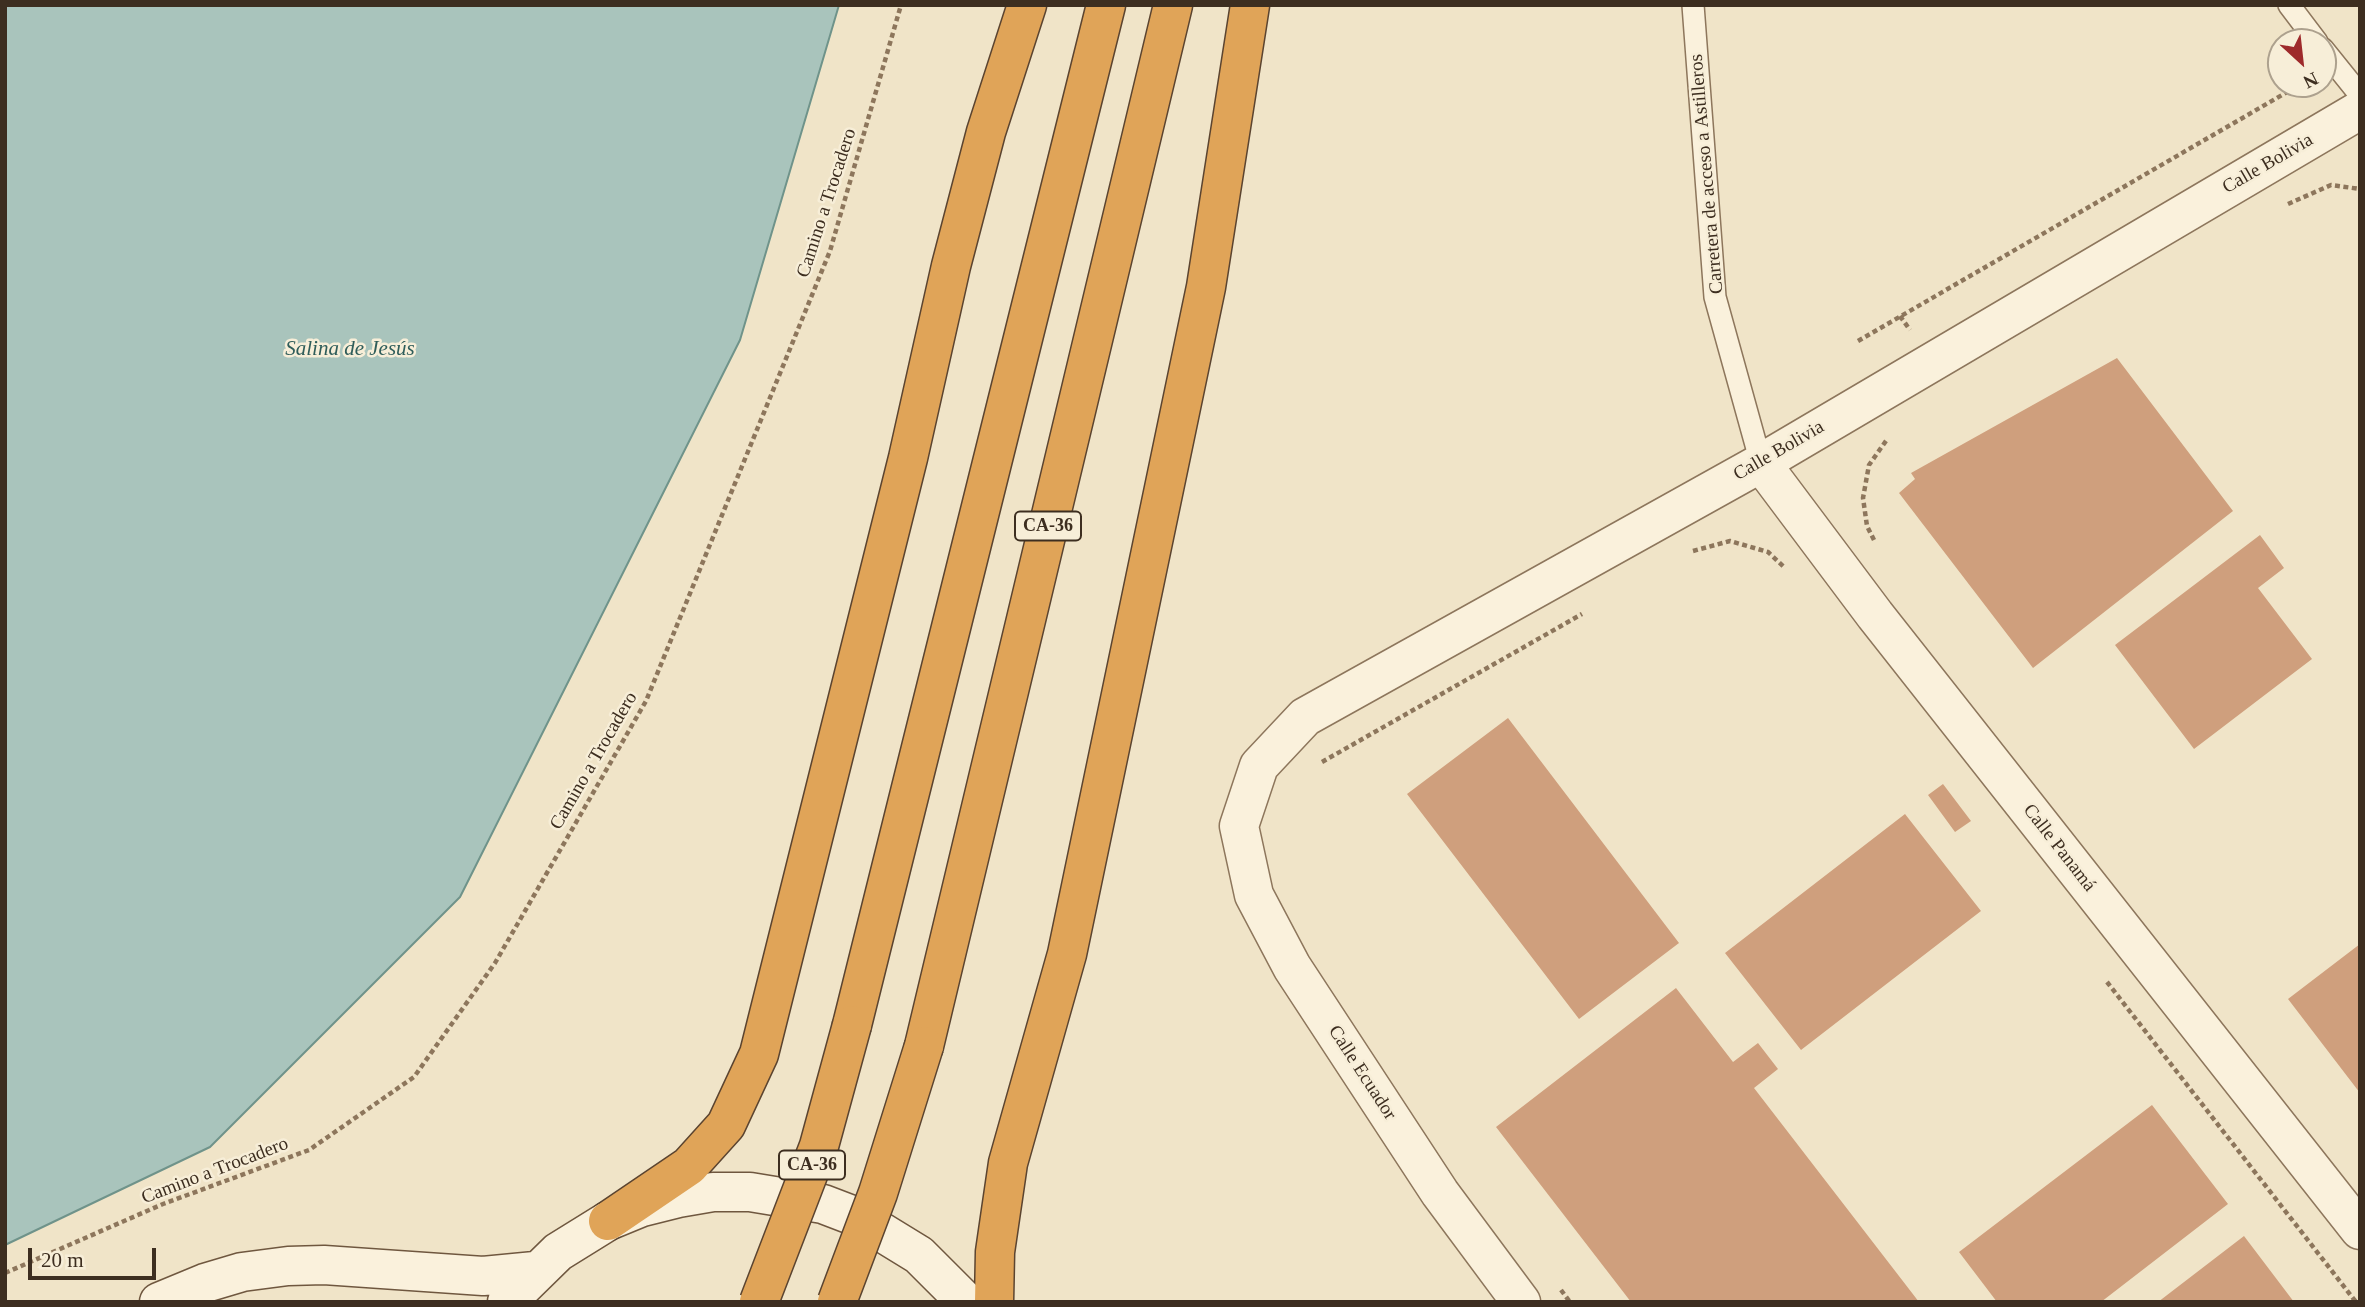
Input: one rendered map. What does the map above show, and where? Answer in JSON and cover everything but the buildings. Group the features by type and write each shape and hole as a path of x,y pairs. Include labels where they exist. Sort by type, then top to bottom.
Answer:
{"highway":[{"path":"608,1221 689,1167 726,1125 759,1054 908,458 958,239 986,132 1027,5"},
{"name":"CA-36","path":"759,1302 819,1146 852,1025 1106,5"},
{"name":"CA-36","path":"837,1302 878,1193 924,1046 1172,5"},
{"path":"994,1302 995,1252 1008,1163 1068,954 1206,287 1250,5"}],"street":[{"name":"Calle Bolivia","path":"1239,826 1259,766 1305,718 1761,463 2360,110"},
{"name":"Calle Panamá","path":"1761,463 1875,615 2360,1230"},
{"name":"Calle Ecuador","path":"1239,826 1254,895 1292,967 1440,1193 1521,1302"},
{"path":"507,1302 535,1271 558,1252 608,1221 642,1207 713,1192 750,1192 811,1201 857,1217 889,1234 919,1255 967,1302"},
{"path":"159,1302 205,1283 242,1272 288,1266 324,1265 482,1276 535,1271"}],"lane":[{"name":"Carretera de acceso a Astilleros","path":"1693,5 1715,297 1761,463"},
{"path":"2289,5 2306,28"},
{"path":"2337,66 2360,95"}],"path":[{"name":"Camino a Trocadero","path":"5,1273 163,1204 309,1150 414,1077 495,963 646,701 830,251 901,5"},
{"path":"1858,341 2277,98"},
{"path":"2284,206 2331,185 2360,189"},
{"path":"1879,551 1867,526 1863,498 1869,465 1892,433"},
{"path":"1690,552 1730,541 1768,552 1793,574"},
{"path":"1310,769 1584,612"},
{"path":"2106,980 2356,1302"},
{"path":"1553,1280 1570,1302"}],"water":[{"name":"Salina de Jesús","path":"5,5 839,5 740,340 460,897 210,1147 5,1245"}]}
